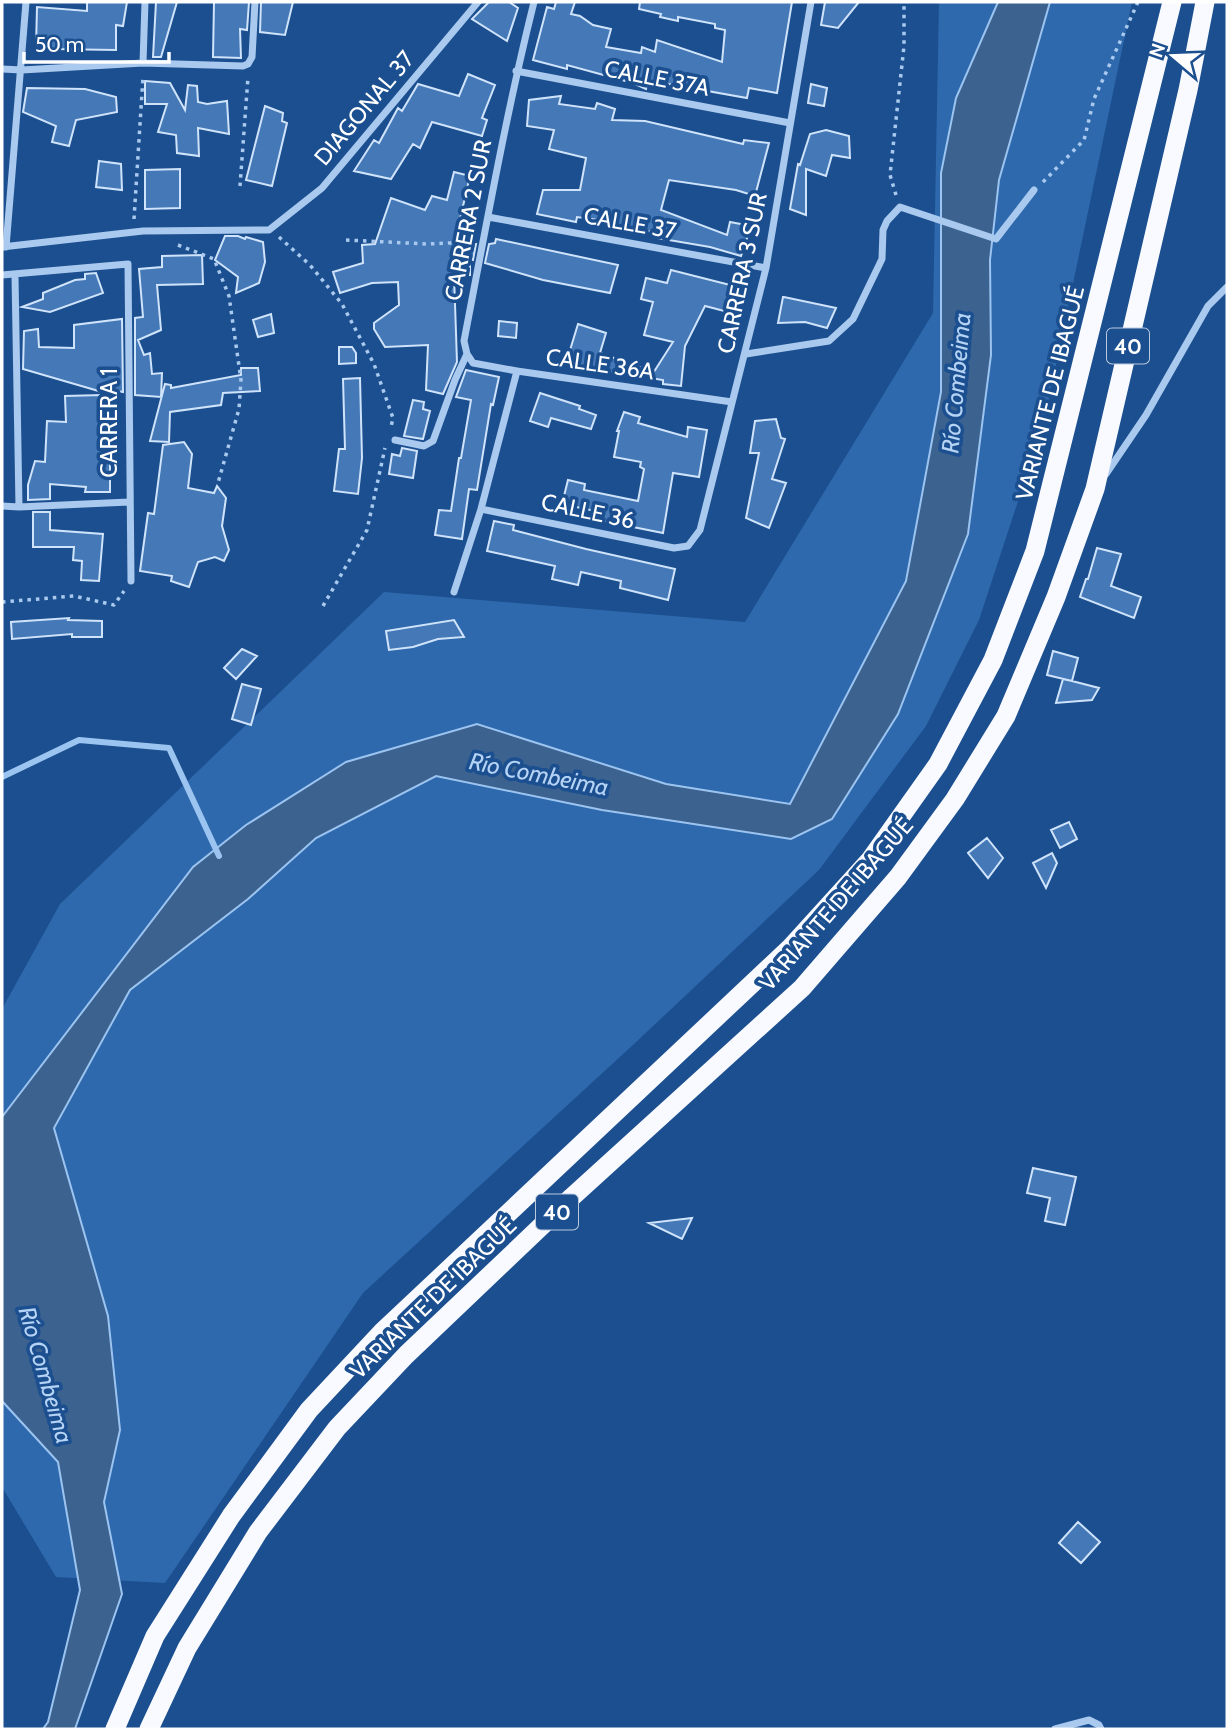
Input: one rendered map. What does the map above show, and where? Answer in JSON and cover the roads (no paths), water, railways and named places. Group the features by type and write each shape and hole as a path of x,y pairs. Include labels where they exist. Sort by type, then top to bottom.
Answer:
{"highway":[{"name":"VARIANTE DE IBAGUÉ","path":"115,1729 155,1636 231,1516 309,1410 382,1332 791,947 870,860 938,764 993,660 1031,563 1172,2"},
{"name":"VARIANTE DE IBAGUÉ","path":"149,1729 187,1648 258,1532 337,1428 406,1355 572,1197 802,988 898,877 955,799 1006,716 1056,597 1096,489 1185,103 1205,2"}],"street":[{"path":"4,247 26,2"},
{"path":"144,64 145,2"},
{"path":"2,69 144,64 246,65 253,49 255,2"},
{"name":"DIAGONAL 37","path":"4,247 143,231 269,230 322,188 478,2"},
{"name":"CARRERA 2 SUR","path":"395,440 424,446 433,441 467,354 464,341 516,71 534,2"},
{"name":"CARRERA 3 SUR","path":"688,546 699,530 746,355 766,268 811,2"},
{"name":"CALLE 37A","path":"516,71 790,123"},
{"path":"746,355 829,341 853,319 882,259 883,230 887,221 900,207 996,239 1034,190"},
{"name":"CALLE 37","path":"488,217 766,268"},
{"name":"CARRERA 1","path":"15,276 128,264 131,581"},
{"path":"2,275 15,276 19,507"},
{"path":"1096,489 1146,415 1209,306 1227,287"},
{"name":"CALLE 36A","path":"467,354 473,363 517,371 732,402"},
{"path":"454,592 481,509 517,371"},
{"path":"2,506 129,502"},
{"name":"CALLE 36","path":"481,509 674,548 688,546"},
{"path":"1055,1729 1089,1720 1101,1729"}],"water":[{"name":"Río Combeima","path":"998,2 1050,2 999,180 990,260 991,355 968,534 898,714 832,819 791,839 602,810 436,776 316,838 248,899 130,990 54,1128 108,1316 120,1430 104,1502 122,1594 75,1729 43,1729 48,1722 80,1590 58,1462 2,1401 2,1117 193,867 246,825 346,762 477,724 666,784 790,804 906,581 941,392 941,173 956,98"}],"waterway":[{"path":"2,777 79,740 169,748 219,856"}]}
